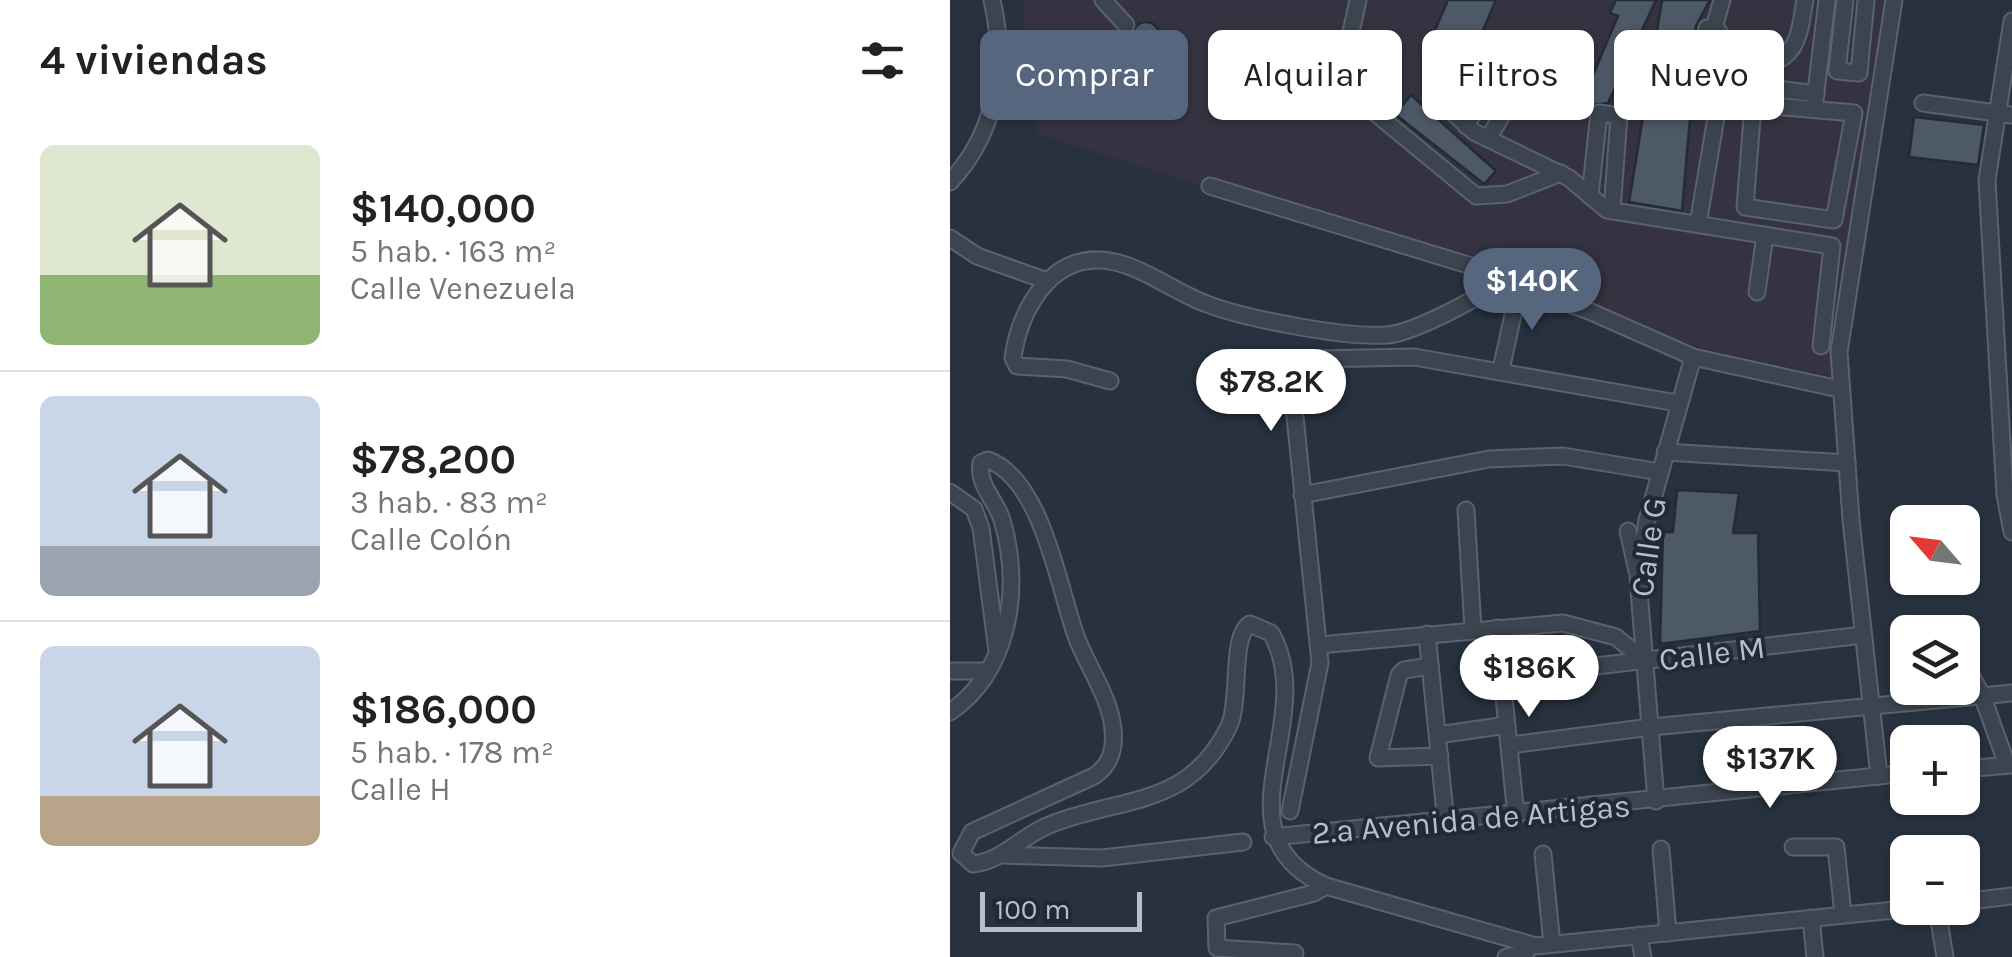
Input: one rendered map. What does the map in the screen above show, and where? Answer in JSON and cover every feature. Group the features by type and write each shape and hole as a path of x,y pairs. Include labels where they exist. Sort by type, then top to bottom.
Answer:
{"street":[{"path":"950,182 976,141 998,87 1002,45 992,0"},
{"path":"1103,0 1126,25"},
{"path":"1358,0 1345,63 1349,84 1363,103 1476,196 1507,194 1561,173"},
{"path":"1722,0 1715,24 1725,42 1745,58 1768,62 1785,56 1796,42 1805,0"},
{"path":"1815,101 1827,3 1844,4 1837,71 1859,74 1866,0"},
{"path":"1879,776 1839,388 1844,308 1894,0"},
{"path":"2012,21 2004,114 1987,180 2005,329 2005,495 2012,532"},
{"path":"1466,126 1495,74 1516,81 1518,88 1488,139"},
{"path":"1784,95 1815,101 1854,113 1834,220 1745,208 1755,108 1815,101"},
{"path":"1922,103 2004,114"},
{"path":"1590,196 1599,113 1620,116 1612,210"},
{"path":"1460,120 1488,139 1561,173 1612,210 1832,246 1821,346"},
{"path":"1698,224 1716,120"},
{"path":"1210,186 1481,269 1498,284"},
{"path":"1757,292 1765,235"},
{"path":"950,238 977,256 1047,282"},
{"path":"1110,381 1066,369 1017,366 1013,358 1024,318 1047,282 1065,268 1100,260 1124,265 1205,304 1241,315 1388,335 1498,284 1519,286 1589,311 1693,357 1839,388"},
{"path":"1500,370 1519,286"},
{"path":"1333,358 1334,330"},
{"path":"1388,335 1414,357"},
{"path":"1244,366 1266,371 1333,358 1414,357 1677,403"},
{"name":"Calle G","path":"1656,801 1638,575 1677,403 1693,357"},
{"path":"1290,367 1320,645 1313,707 1290,811"},
{"path":"1666,452 1847,464"},
{"path":"1302,495 1489,459 1563,456 1660,472"},
{"path":"950,712 988,671 1007,631 1009,574 1004,523 980,476 981,463 988,460 1001,467 1022,494 1048,539 1074,630 1113,726 1112,752 1104,770 972,832 961,853 972,864 1002,855 1054,823 1156,797 1200,766 1230,724 1239,637 1250,624 1272,633 1284,673 1284,725 1270,801 1273,838 1302,874 1326,886 1534,951"},
{"path":"950,492 964,498 981,528 989,564 997,656"},
{"path":"1466,510 1473,630"},
{"path":"1628,531 1638,575"},
{"path":"1320,645 1563,623 1616,637 1645,661"},
{"path":"1497,628 1516,816"},
{"path":"1427,634 1446,823"},
{"name":"Calle M","path":"1501,677 1863,636"},
{"path":"1430,666 1399,675 1378,755 1380,761 1440,756"},
{"path":"950,671 988,671"},
{"path":"1980,691 2010,765 1980,767"},
{"path":"1510,745 1650,727 2012,693"},
{"path":"1438,736 1507,725"},
{"name":"2.ª Avenida de Artigas","path":"1273,838 1890,775"},
{"path":"1002,855 1102,858 1243,842"},
{"path":"1793,847 1836,848 1843,914"},
{"path":"1661,850 1668,932"},
{"path":"1534,951 1543,854"},
{"path":"1295,953 1217,948 1216,918 1314,893 1326,886"},
{"path":"1980,900 2012,896"},
{"path":"1506,957 1668,932 1890,910"},
{"path":"1811,918 1816,957"},
{"path":"1940,925 1945,957"},
{"path":"1639,936 1643,957"}],"shaded area":[{"path":"1023,0 1899,0 1866,246 1837,378 1702,348 1037,133 1034,120 1188,120 1188,30 1024,30"}],"building":[{"path":"1448,0 1496,0 1483,30 1435,30"},
{"path":"1616,0 1656,0 1642,30 1614,30 1614,90 1608,103 1594,105 1594,73 1618,16 1610,13"},
{"path":"1662,0 1710,0 1695,30 1657,30"},
{"path":"1141,23 1156,25 1158,30 1134,30"},
{"path":"1411,95 1422,105 1422,120 1439,120 1496,171 1484,184 1402,120 1402,106"},
{"path":"1914,117 1984,125 1978,165 1909,157"},
{"path":"1642,120 1690,120 1682,211 1629,202"},
{"path":"1677,490 1739,493 1733,533 1758,533 1760,631 1660,644 1663,532 1673,532"}]}
